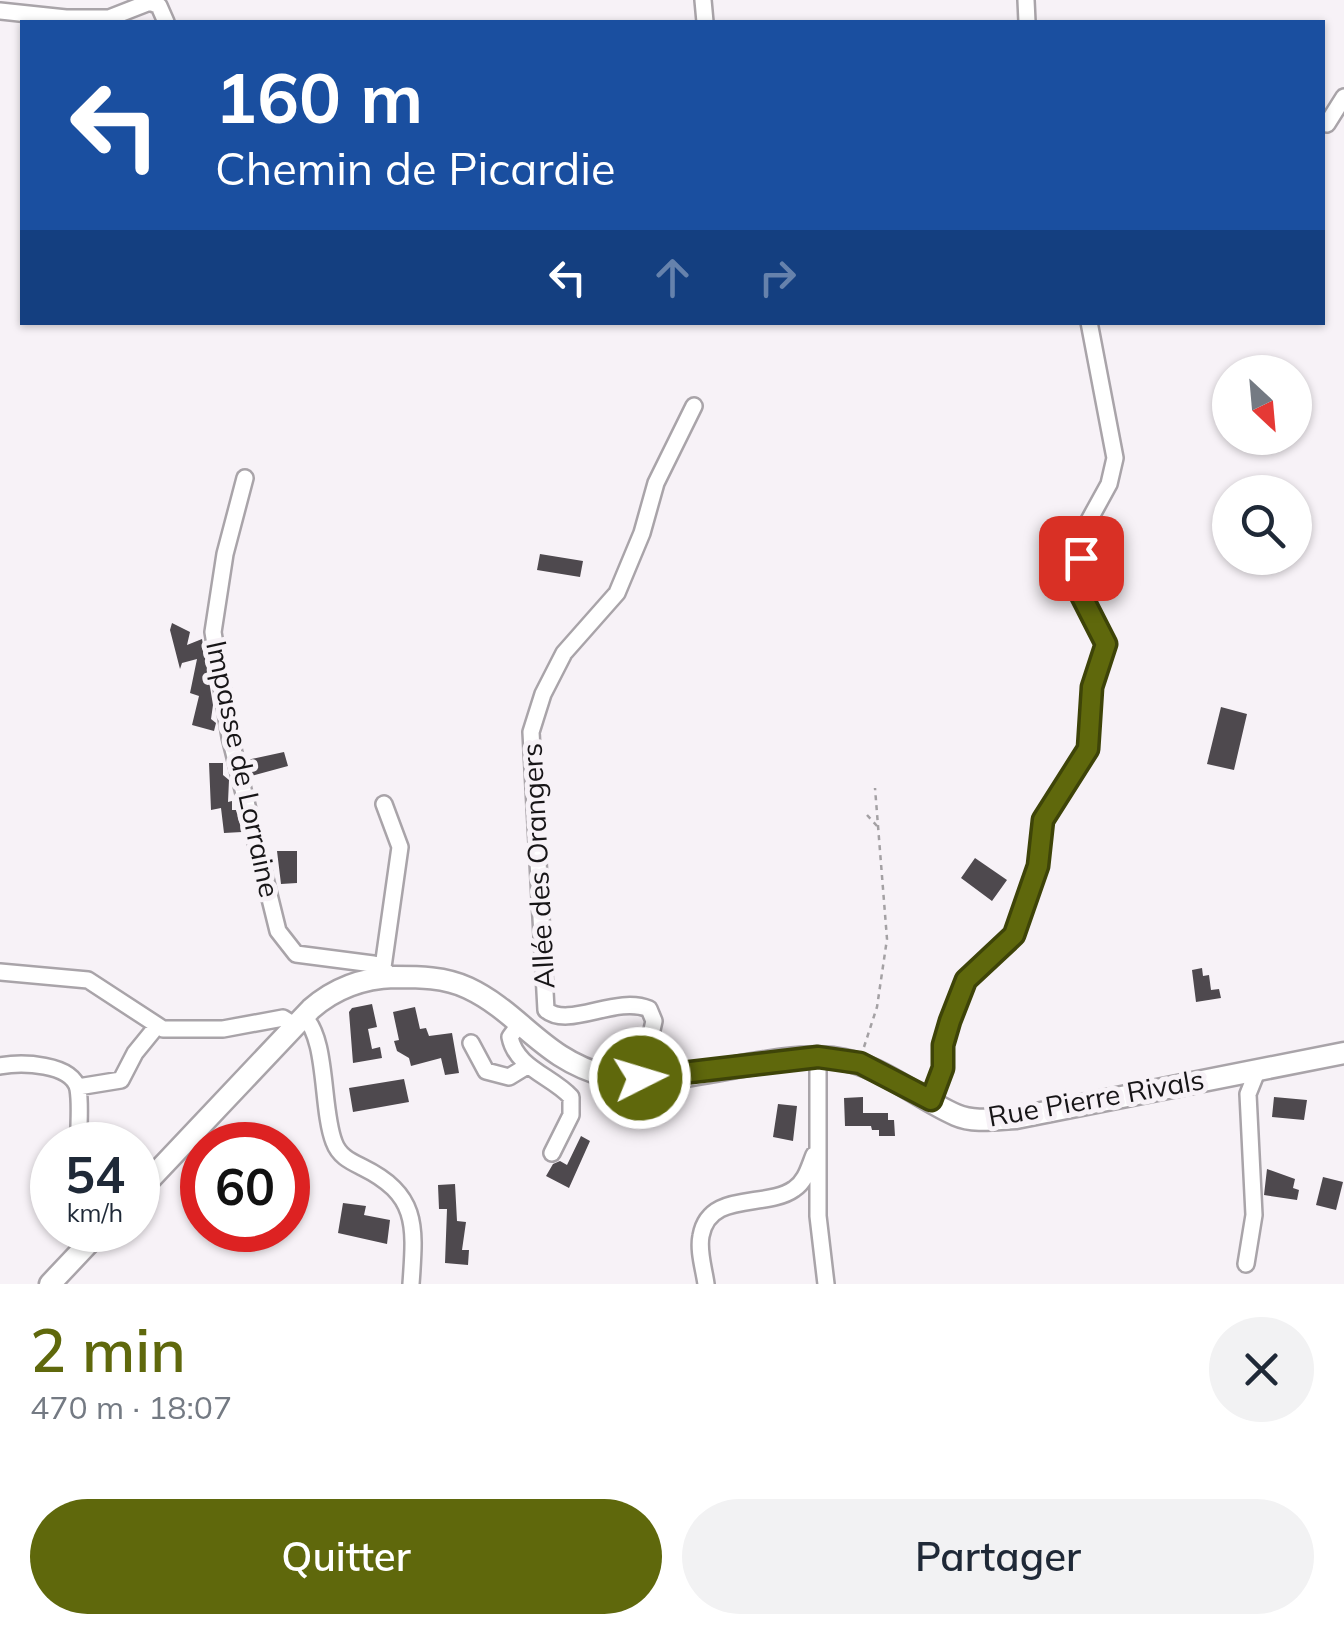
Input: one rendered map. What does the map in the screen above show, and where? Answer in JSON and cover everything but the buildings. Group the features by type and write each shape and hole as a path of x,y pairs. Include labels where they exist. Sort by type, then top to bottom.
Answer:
{"main road":[{"name":"Rue Pierre Rivals","path":"160,1168 321,1000 351,984 387,972 465,986 548,1050 612,1078 818,1057 860,1063 958,1116 983,1120 1016,1118 1344,1054"},
{"path":"50,1284 79,1252"},
{"path":"38,1284 64,1267"}],"street":[{"path":"66,0 66,18"},
{"path":"0,11 109,18 150,2 159,6 165,20"},
{"path":"1326,124 1344,98"},
{"path":"931,1100 943,1068 943,1045 950,1021 966,980 1014,935 1038,866 1043,820 1088,749 1092,687 1106,644 1080,593 1079,578 1087,524 1109,484 1115,458 1090,325"},
{"name":"Allée des Orangers","path":"640,1078 654,1021 649,1009 638,1004 618,1005 566,1017 546,1010 532,732 543,694 564,653 617,593 642,533 656,483 694,406"},
{"name":"Impasse de Lorraine","path":"245,478 224,554 213,632 230,738 278,931 296,954 387,972"},
{"path":"384,804 400,848 387,972"},
{"path":"0,970 88,980 156,1026 223,1029 284,1018 314,1028 337,1150 347,1160 390,1184 405,1200 411,1223 411,1284"},
{"path":"78,1087 121,1080 156,1026"},
{"path":"518,1026 510,1037 512,1046 527,1066 571,1097 571,1115 552,1153"},
{"path":"471,1043 486,1071 509,1077 527,1066"},
{"path":"818,1057 818,1216 826,1284"},
{"path":"0,1066 47,1068 72,1079 78,1087 79,1122"},
{"path":"1246,1264 1254,1215 1248,1094 1258,1069"},
{"path":"706,1284 700,1242 706,1223 731,1204 773,1198 793,1190 806,1174 817,1146"}],"path":[{"path":"860,1063 877,1007 887,939 875,788"},
{"path":"867,815 878,828"}],"route":[{"path":"640,1078 818,1057 860,1063 931,1100 943,1068 943,1045 966,980 1014,935 1038,866 1043,820 1088,749 1092,687 1106,644 1080,593 1081,558"}]}
